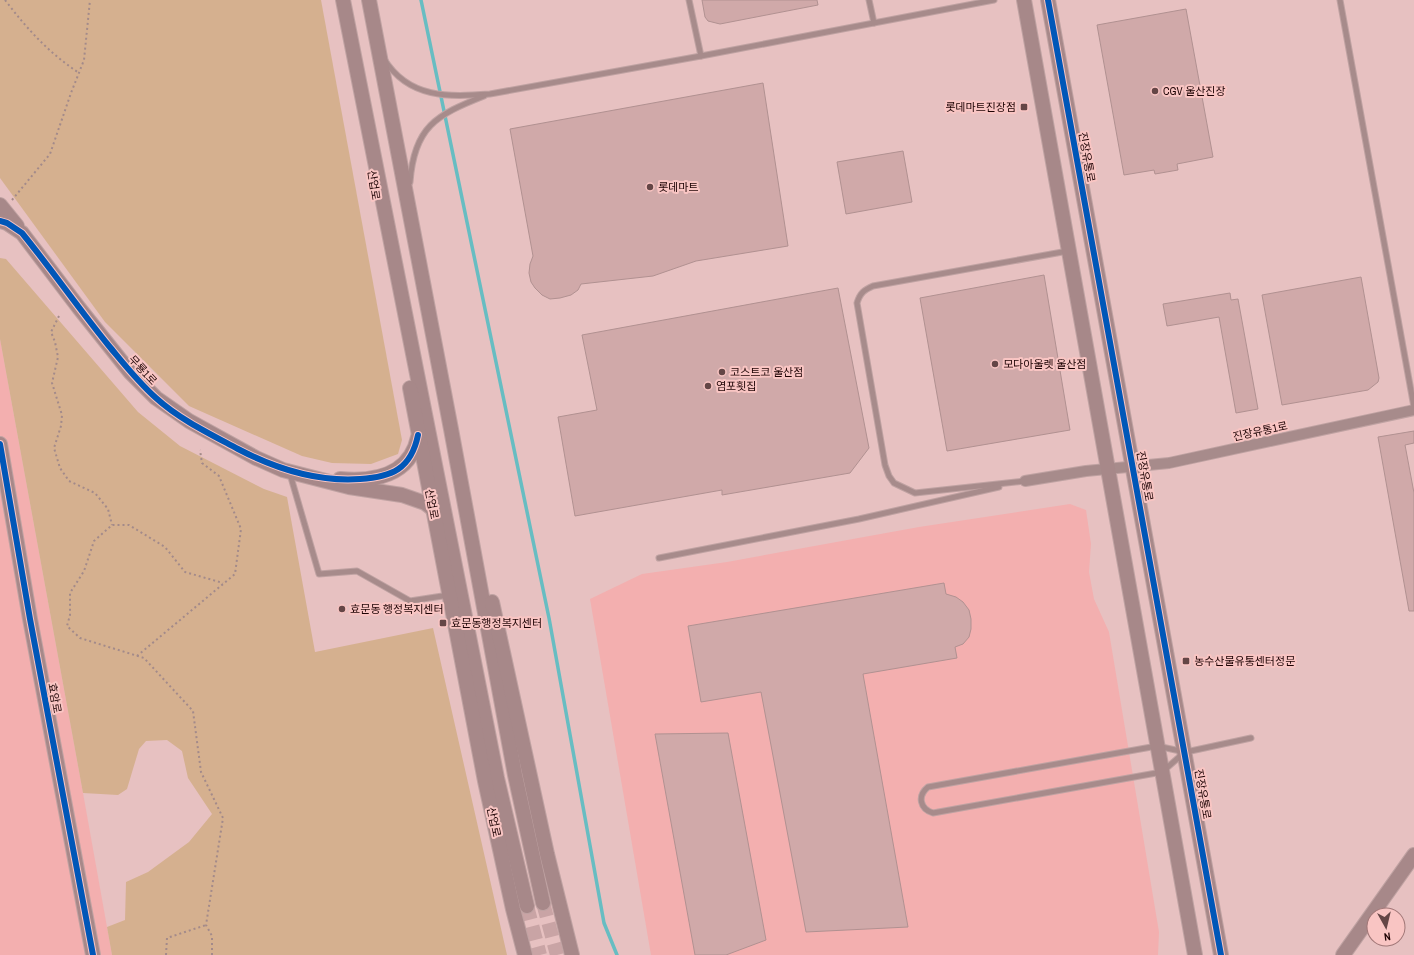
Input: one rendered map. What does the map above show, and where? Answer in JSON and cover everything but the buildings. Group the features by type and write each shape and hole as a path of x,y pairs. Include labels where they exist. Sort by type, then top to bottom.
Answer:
{"main road":[{"name":"산업로","path":"344,0 496,771 527,906"},
{"path":"369,0 515,775 543,903"},
{"path":"1024,0 1195,955"},
{"name":"진장유통로","path":"1048,0 1221,955"},
{"name":"산업로","path":"354,50 384,249 418,435 486,789 525,955"},
{"path":"6,203 22,233"},
{"name":"무룡1로","path":"0,221 22,233 102,338 130,372 156,398 189,421 224,442 256,458 289,471 316,477"},
{"path":"451,430 500,636 547,854 572,955"},
{"path":"316,477 349,480 371,478 389,474 402,467 411,458 416,449 418,435"},
{"name":"효암로","path":"0,444 32,627 93,955"},
{"path":"316,477 349,487 414,498 433,509"},
{"path":"1343,955 1414,854"}],"street":[{"name":"진장유통1로","path":"1025,481 1109,469 1169,463 1414,410"}],"lane":[{"path":"689,0 701,56"},
{"path":"870,0 874,23"},
{"path":"378,48 394,71 419,89 443,96 490,94 701,56 994,0"},
{"path":"1340,0 1414,406"},
{"path":"408,203 410,170 420,137 429,126 441,116 459,106 490,94"},
{"path":"1025,481 915,494 894,483 889,476 885,465 857,303 859,296 864,290 873,286 1070,251"},
{"path":"289,471 319,574 357,571 410,601 449,595"},
{"path":"659,558 859,519 1025,481"},
{"path":"1185,752 1162,772 933,813 926,811 922,806 921,798 923,791 928,787 1157,746 1185,752 1251,738"}],"path":[{"path":"5,0 19,18 54,56 79,73"},
{"path":"6,203 50,154 84,60 90,0"},
{"path":"59,316 51,332 58,357 52,383 62,415 61,426 54,448 60,468 70,481 95,493 108,509 112,526"},
{"path":"137,656 235,574 241,529 219,476 202,463 200,450"},
{"path":"212,955 212,936 206,925 223,818 201,772 193,711 144,658 80,638 67,626 70,614 70,593 84,571 94,541 112,526 129,525 165,547 185,572 223,583"},
{"path":"166,955 167,938 206,925"}],"shaded area":[{"path":"0,0 321,0 402,440 398,454 371,464 332,463 302,456 189,406 105,322 0,178"},
{"path":"0,258 6,259 138,412 180,446 264,489 287,497 315,652 433,628 507,955 112,955 107,927 125,920 126,882 148,872 189,842 212,814 188,778 182,751 167,740 146,741 139,749 127,789 118,795 83,793 0,339"},
{"path":"0,339 83,793 112,955 0,955"},
{"path":"1070,504 1086,510 1091,544 1089,572 1094,599 1109,632 1159,932 1158,955 651,955 590,599 642,574 727,562 919,527"}],"waterway":[{"path":"421,0 549,618 604,923 617,955"}],"tunnel":[{"path":"543,903 557,955"},
{"path":"527,906 540,955"}],"cycle path":[{"path":"1048,0 1221,955"},
{"path":"0,221 7,223 22,233 109,346 149,392 175,413 238,449 267,463 297,473 328,478 360,479 382,476 398,469 410,456 415,447 418,435"},
{"path":"0,444 30,619 93,955"}],"place":[{"name":"CGV 울산진장","path":"1155,91"},
{"name":"롯데마트진장점","path":"1024,107"},
{"name":"롯데마트","path":"650,187"},
{"name":"모다아울렛 울산점","path":"995,364"},
{"name":"코스트코 울산점","path":"722,372"},
{"name":"염포횟집","path":"708,386"},
{"name":"효문동 행정복지센터","path":"342,609"},
{"name":"효문동행정복지센터","path":"443,623"},
{"name":"농수산물유통센터정문","path":"1186,661"}]}
